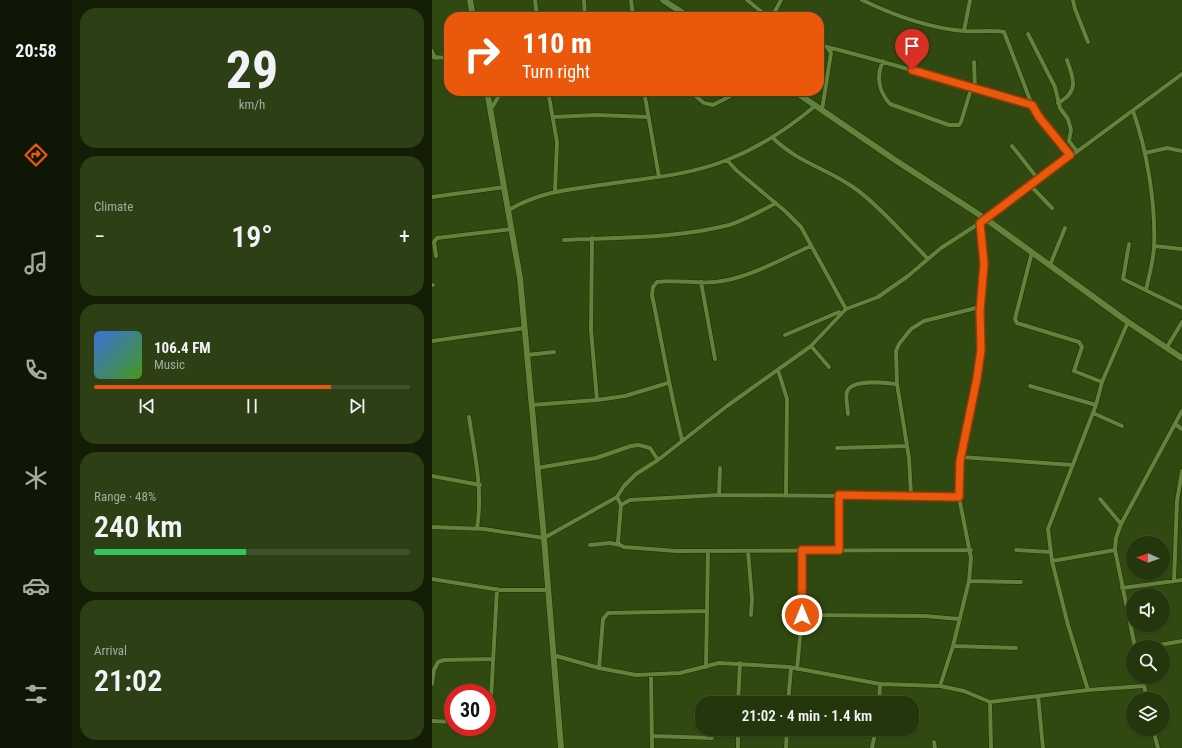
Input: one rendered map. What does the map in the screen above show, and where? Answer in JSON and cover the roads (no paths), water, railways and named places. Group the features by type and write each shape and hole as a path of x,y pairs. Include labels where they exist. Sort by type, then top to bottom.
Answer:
{"main road":[{"path":"470,0 472,12"},
{"path":"663,0 681,12"},
{"path":"489,96 512,229 525,328 562,748"},
{"path":"801,96 895,160 986,218 1128,322 1182,358"}],"street":[{"path":"535,0 536,12"},
{"path":"584,0 585,12"},
{"path":"631,0 632,12"},
{"path":"747,0 762,12"},
{"path":"774,12 780,0"},
{"path":"862,0 909,20 964,31 1000,31 1006,34 1032,105 1039,117 1070,155"},
{"path":"964,31 970,0"},
{"path":"1073,0 1088,42"},
{"path":"1028,34 1055,87 1058,103 1068,119 1071,130 1069,141 1076,150"},
{"path":"824,46 883,61 973,89 1032,105"},
{"path":"822,110 831,53 827,47"},
{"path":"432,51 433,58 444,58"},
{"path":"1058,103 1067,98 1073,88 1072,76 1067,60"},
{"path":"883,61 879,70 878,83 885,98 890,104 949,125 959,125 961,122 973,89 974,62"},
{"path":"432,527 477,529 544,538 618,497 624,486 636,474 658,460 682,440 810,346 846,309 878,297 908,276 928,259 980,223 1076,150 1133,111 1182,74"},
{"path":"491,109 499,96"},
{"path":"549,96 557,153 555,192"},
{"path":"645,96 659,177"},
{"path":"695,96 704,103 713,105 730,96"},
{"path":"509,210 528,199 555,192 683,173 727,160 772,137 797,121 815,106"},
{"path":"1133,111 1141,133 1151,190 1154,246 1146,290"},
{"path":"553,117 598,115 649,117"},
{"path":"772,137 784,150 851,185 928,259"},
{"path":"1012,146 1038,179"},
{"path":"1145,153 1167,148 1182,151"},
{"path":"727,160 736,170 776,203 801,227 846,309"},
{"path":"1030,185 1052,208"},
{"path":"432,197 505,187"},
{"path":"564,240 652,237 703,230 730,224 776,203"},
{"path":"940,686 953,646 969,581 971,550 959,497 961,457 977,378 981,350 980,307 984,264 980,223"},
{"path":"1050,265 1065,228"},
{"path":"436,256 434,242 437,238 512,229"},
{"path":"592,238 591,330 597,400"},
{"path":"1129,244 1123,280 1182,308"},
{"path":"682,440 668,383 662,341 652,295 653,287 657,282 670,280 716,282 749,273 811,246"},
{"path":"1154,246 1182,248"},
{"path":"1032,252 1015,319 1017,323 1079,342 1082,347 1074,371 1102,382"},
{"path":"701,282 715,359"},
{"path":"911,495 907,446 897,384 896,351 899,344 911,329 930,319 980,307"},
{"path":"785,334 839,312"},
{"path":"820,321 824,331"},
{"path":"1088,690 1068,625 1052,560 1048,529 1096,405 1102,382 1128,322"},
{"path":"1167,347 1182,322"},
{"path":"432,341 525,328"},
{"path":"810,346 829,368"},
{"path":"527,355 554,352"},
{"path":"778,370 788,399 786,495"},
{"path":"848,414 847,392 849,388 860,382 897,384"},
{"path":"532,405 597,400 625,396 668,383"},
{"path":"1030,386 1096,405"},
{"path":"1133,640 1115,550 1116,538 1121,524 1182,411"},
{"path":"1093,413 1122,426"},
{"path":"468,417 480,485 480,508 477,529"},
{"path":"1175,424 1182,429"},
{"path":"538,468 596,458 631,446 640,445 650,448 658,460"},
{"path":"837,448 907,446"},
{"path":"961,457 1072,465"},
{"path":"719,495 720,468"},
{"path":"1174,582 1178,501 1182,470"},
{"path":"432,476 480,485"},
{"path":"621,505 630,500 719,495 911,495 959,497"},
{"path":"839,495 839,550"},
{"path":"618,497 621,505 618,542 620,545"},
{"path":"1100,499 1121,524"},
{"path":"590,545 610,543 676,551 971,550"},
{"path":"797,669 802,615 802,550"},
{"path":"1016,550 1051,552"},
{"path":"1052,560 1115,550"},
{"path":"706,667 708,551"},
{"path":"748,551 752,599 751,615"},
{"path":"432,580 497,589 548,590"},
{"path":"1122,588 1182,580"},
{"path":"969,581 1021,582"},
{"path":"492,684 497,589"},
{"path":"599,668 603,619 608,613 707,611"},
{"path":"802,615 925,616 959,619"},
{"path":"1170,644 1182,642"},
{"path":"953,646 1016,648"},
{"path":"553,655 599,668 651,675 680,673 719,663 740,663 791,668 880,684 940,686 964,691 990,702 1088,690 1144,686 1145,692"},
{"path":"432,684 434,670 438,662 451,660 493,659"},
{"path":"738,696 740,663"},
{"path":"789,696 791,668"},
{"path":"651,675 652,748"},
{"path":"879,696 880,684"},
{"path":"1038,696 1043,748"},
{"path":"990,702 991,748"},
{"path":"432,721 444,722"},
{"path":"653,736 712,738"},
{"path":"738,736 738,748"},
{"path":"786,748 787,736"},
{"path":"872,748 875,736"},
{"path":"1155,736 1158,748"},
{"path":"934,742 935,748"}]}
